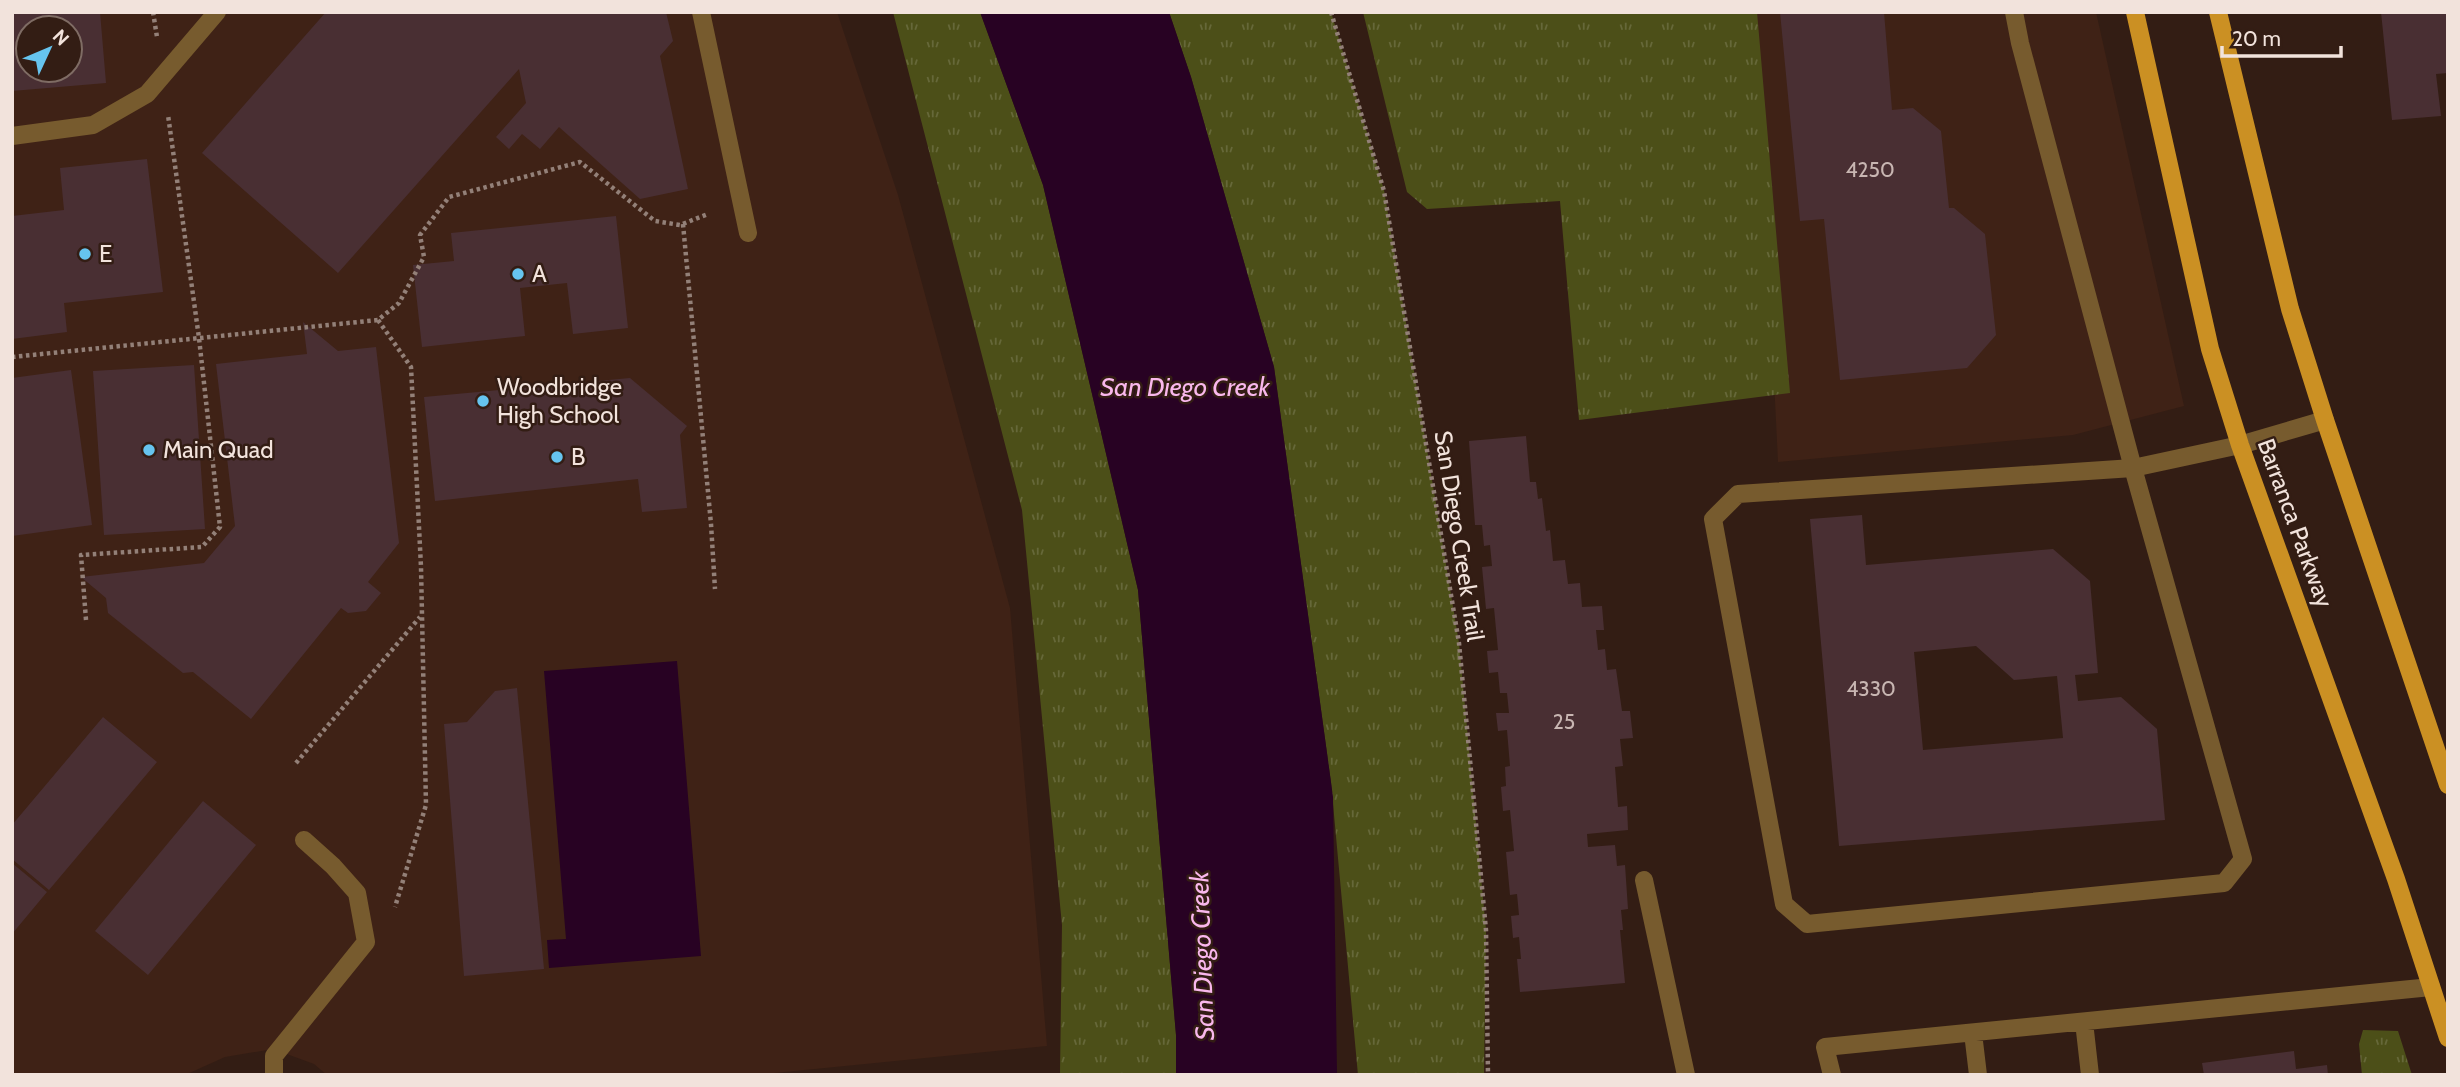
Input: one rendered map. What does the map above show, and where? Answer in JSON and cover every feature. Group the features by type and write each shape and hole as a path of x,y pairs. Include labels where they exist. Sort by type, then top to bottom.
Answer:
{"main road":[{"name":"Barranca Parkway","path":"2135,12 2210,349 2241,445 2396,879 2448,1038"},
{"path":"2218,12 2290,309 2448,785"}],"lane":[{"path":"12,136 93,125 147,94 217,12"},
{"path":"702,12 748,233"},
{"path":"2014,12 2133,468 2244,859 2224,883 1807,924 1784,904 1713,519 1738,494 2133,468 2241,445 2325,420"},
{"path":"274,1075 274,1056 366,942 357,893 333,866 304,840"},
{"path":"1644,880 1686,1075"},
{"path":"1832,1075 1825,1048 2431,988"},
{"path":"2084,1022 2090,1075"},
{"path":"1973,1033 1978,1075"}],"path":[{"path":"86,620 81,555 202,547 220,527 199,338 153,12"},
{"name":"San Diego Creek Trail","path":"1331,12 1384,191 1459,643 1486,930 1488,1075"},
{"path":"12,357 378,320 399,303 424,257 420,235 449,197 580,162 655,221 683,224 708,214"},
{"path":"683,224 715,589"},
{"path":"378,320 411,366 421,554 426,805 395,907"},
{"path":"296,764 421,616"}],"shaded area":[{"name":"Woodbridge High School","path":"12,12 837,12 898,195 1010,608 1047,1046 754,1075 327,1075 314,1064 273,1049 225,1057 185,1075 12,1075"},
{"path":"1756,12 2096,12 2184,406 2073,435 1778,462"}],"green space":[{"path":"893,12 980,12 1043,185 1138,590 1176,1035 1176,1075 1060,1075 1062,925 1022,510"},
{"path":"1169,12 1331,12 1384,190 1459,643 1486,930 1484,1075 1358,1075 1331,782 1274,367 1191,77"},
{"path":"1363,12 1757,12 1790,393 1579,420 1560,201 1427,209 1407,192"},
{"path":"2363,1030 2398,1031 2412,1075 2362,1075 2359,1044"}],"water":[{"name":"San Diego Creek","path":"980,12 1169,12 1191,77 1274,367 1333,797 1337,1075 1176,1075 1176,1035 1138,590 1043,185"},
{"path":"677,661 701,956 549,968 547,940 566,939 544,671"}],"building":[{"path":"100,12 106,83 12,91 12,14"},
{"path":"326,12 666,12 673,41 660,56 688,189 640,199 559,127 540,149 522,134 509,149 496,137 526,103 519,69 338,273 202,153"},
{"path":"1780,12 1884,12 1892,110 1913,108 1941,131 1949,208 1954,208 1985,234 1996,335 1967,368 1840,380 1824,219 1800,221"},
{"path":"2381,12 2448,12 2448,73 2436,74 2441,116 2392,120"},
{"name":"E","path":"147,159 163,292 64,303 67,332 12,339 12,216 64,210 60,168"},
{"name":"A","path":"616,216 628,328 573,334 567,283 520,288 525,336 422,347 413,265 454,261 451,233"},
{"path":"303,322 338,351 376,347 399,543 368,582 381,593 366,611 348,613 341,608 251,719 193,672 183,673 108,613 106,598 81,577 204,563 235,526 216,364 307,354"},
{"name":"Main Quad","path":"194,365 205,529 104,535 93,371"},
{"path":"71,370 92,525 12,536 12,378"},
{"name":"B","path":"630,378 687,426 680,435 687,508 642,512 638,479 435,501 424,397"},
{"path":"1526,436 1530,482 1536,482 1538,499 1542,498 1546,531 1550,530 1553,561 1565,560 1568,584 1580,583 1582,607 1602,606 1604,630 1596,630 1598,650 1605,649 1607,670 1616,669 1622,711 1630,711 1633,738 1620,739 1623,766 1615,767 1618,807 1627,806 1628,830 1587,834 1588,847 1615,845 1617,866 1625,865 1628,909 1621,910 1623,930 1620,930 1625,983 1520,992 1517,959 1521,959 1519,937 1513,938 1511,916 1519,915 1517,894 1510,895 1506,852 1514,851 1510,810 1503,811 1501,787 1506,786 1505,767 1510,766 1507,730 1498,731 1496,713 1509,713 1507,693 1500,693 1498,672 1489,673 1487,651 1498,650 1494,608 1486,609 1482,567 1492,566 1490,545 1484,546 1482,525 1475,525 1469,441"},
{"path":"1862,515 1866,565 2053,549 2090,581 2098,673 2075,675 2078,701 2121,697 2157,729 2165,820 1839,846 1810,519","holes":["1976,646 2014,680 2057,676 2063,738 1923,750 1914,652"]},
{"path":"517,688 544,969 464,976 444,724 467,722 495,691"},
{"path":"103,717 157,762 49,890 12,859 12,825"},
{"path":"203,801 256,845 148,975 95,931"},
{"path":"12,863 47,892 12,934"},
{"path":"2294,1051 2296,1069 2327,1065 2328,1075 2204,1075 2202,1063"}],"place":[{"name":"E","path":"85,254"},
{"name":"A","path":"518,274"},
{"name":"Woodbridge High School","path":"483,401"},
{"name":"Main Quad","path":"149,450"},
{"name":"B","path":"557,457"}]}
